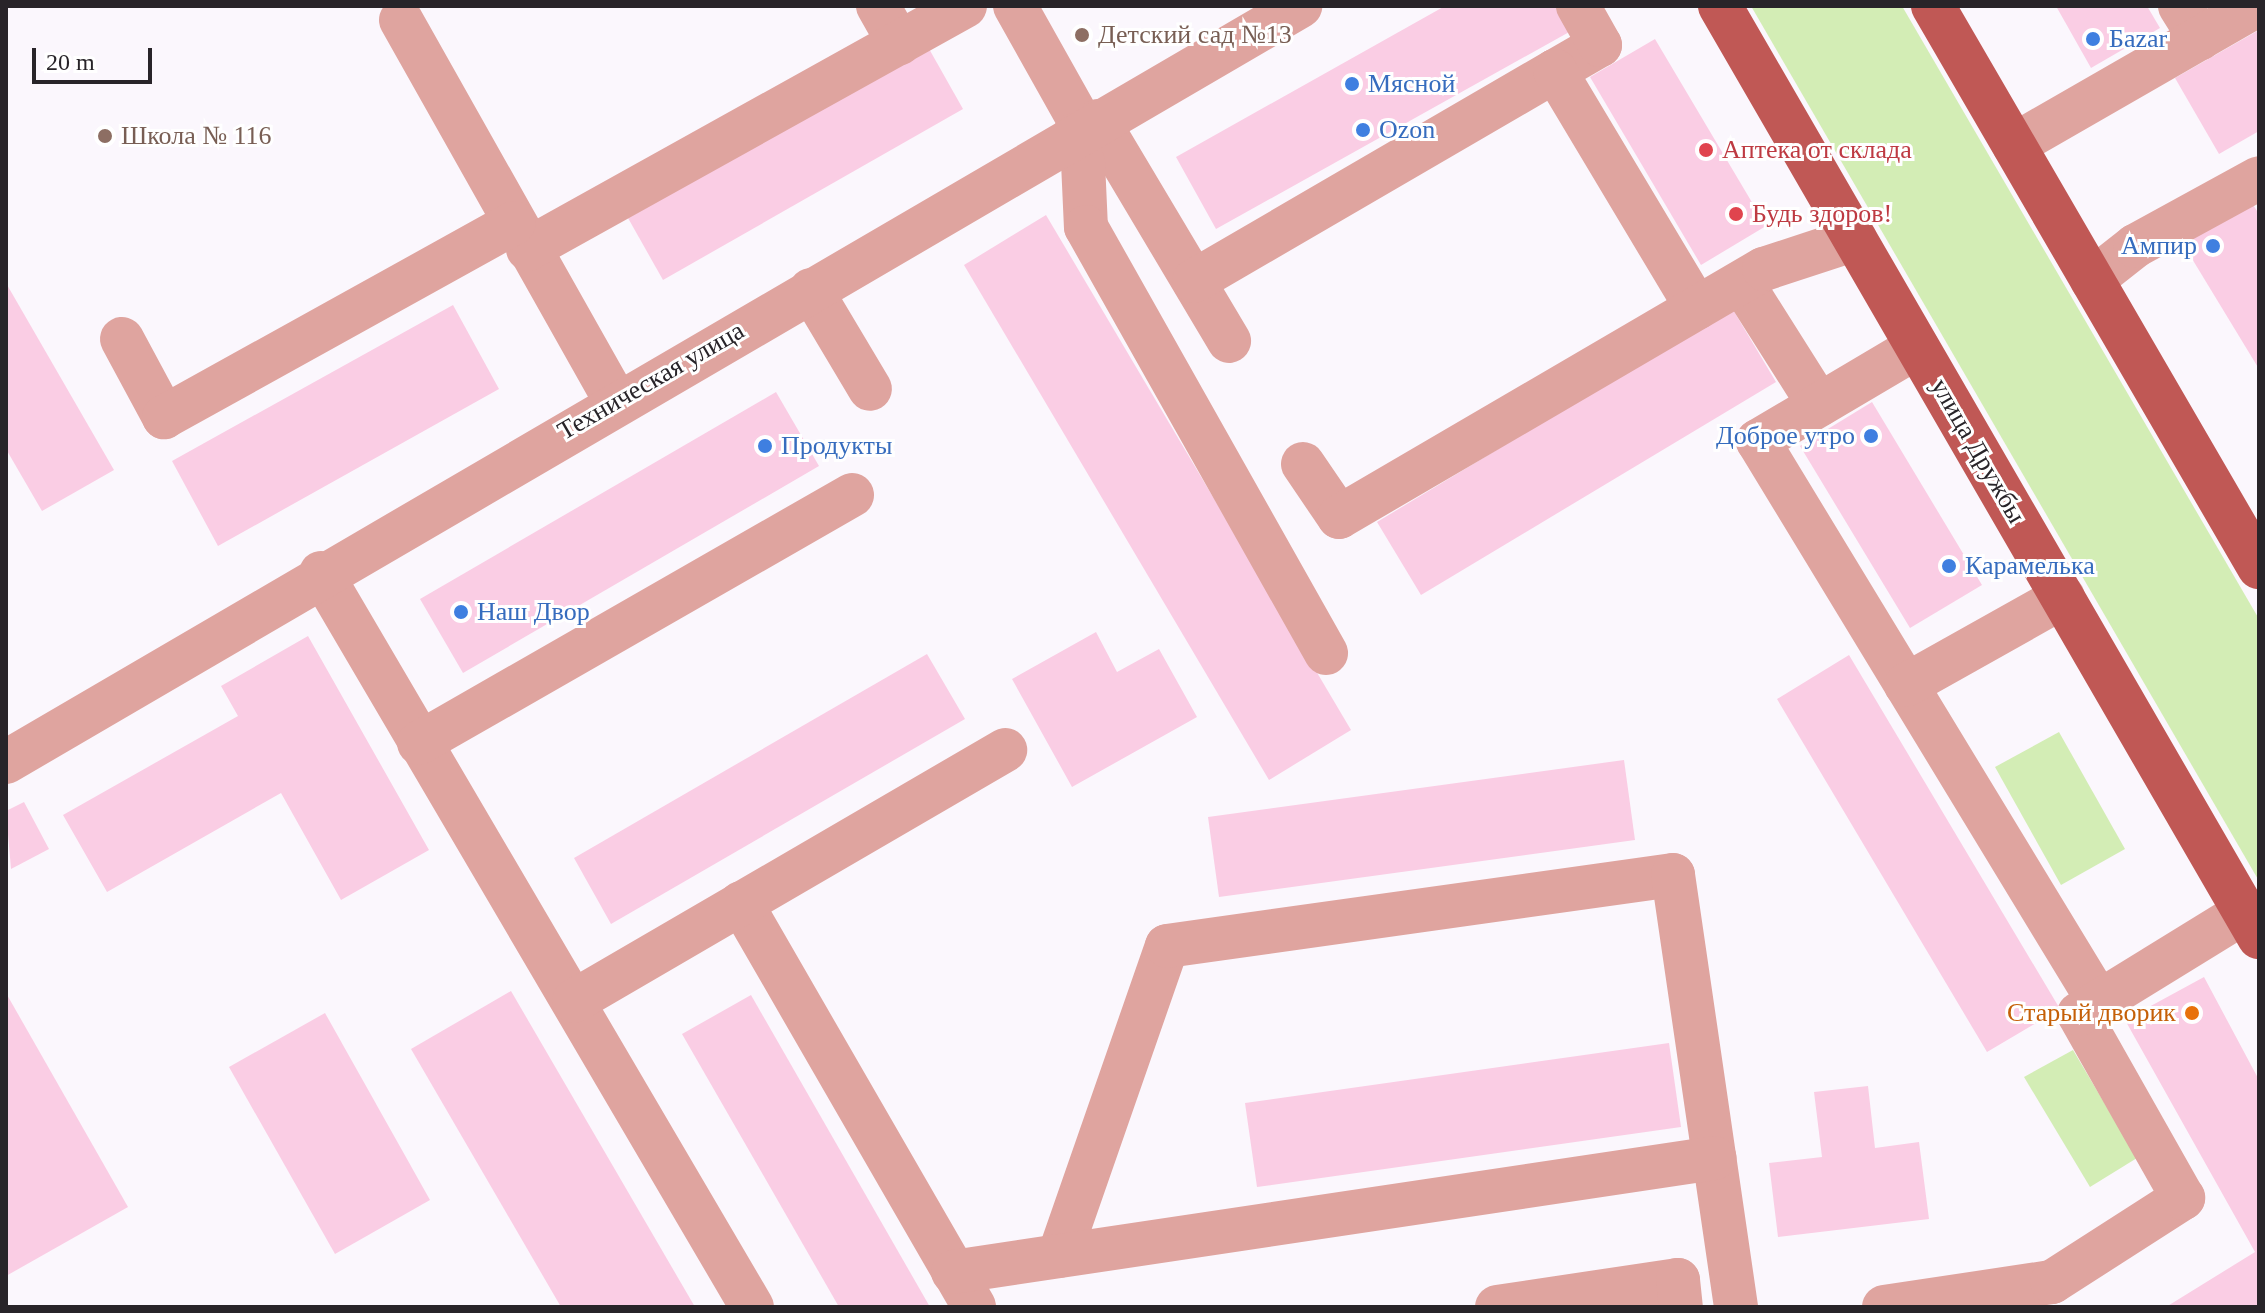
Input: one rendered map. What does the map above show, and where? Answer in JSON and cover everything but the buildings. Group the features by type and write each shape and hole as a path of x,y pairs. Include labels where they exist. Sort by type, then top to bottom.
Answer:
{"main road":[{"name":"улица Дружбы","path":"1720,6 2252,924"},
{"path":"1933,6 2259,567"}],"street":[{"path":"878,6 899,43"},
{"path":"122,339 164,417 899,43 965,6"},
{"path":"1015,6 1085,128 1194,281 1229,341"},
{"name":"Техническая улица","path":"6,762 615,400 1300,6"},
{"path":"1194,281 1600,45 1578,6"},
{"path":"2014,145 2190,22 2256,6"},
{"path":"401,20 615,400"},
{"path":"1555,71 1697,308"},
{"path":"1085,128 1086,227 1326,653"},
{"path":"2092,280 2135,246 2259,178"},
{"path":"1303,464 1339,517 1742,283 1855,239"},
{"path":"1742,283 1819,405"},
{"path":"811,290 870,389"},
{"path":"1917,347 1758,441 2099,1002"},
{"path":"419,743 852,495"},
{"path":"321,573 752,1307"},
{"path":"1906,685 2063,597"},
{"path":"574,1001 1005,750"},
{"path":"1059,1256 1167,946 1673,875 1736,1307"},
{"path":"741,903 964,1290 1059,1256 1715,1158"},
{"path":"1884,1307 2052,1282 2183,1198 2079,1014 2252,924"},
{"path":"1497,1307 1678,1280 1681,1307"}],"green space":[{"path":"1751,6 1902,6 2259,619 2259,881"},
{"path":"2059,732 2125,849 2061,885 1995,767"},
{"path":"2073,1050 2137,1158 2090,1187 2024,1077"}],"place":[{"name":"Детский сад №13","path":"1082,35"},
{"name":"Бazar","path":"2093,39"},
{"name":"Мясной","path":"1352,84"},
{"name":"Ozon","path":"1363,130"},
{"name":"Школа № 116","path":"105,136"},
{"name":"Аптека от склада","path":"1706,150"},
{"name":"Будь здоров!","path":"1736,214"},
{"name":"Ампир","path":"2213,246"},
{"name":"Доброе утро","path":"1871,436"},
{"name":"Продукты","path":"765,446"},
{"name":"Карамелька","path":"1949,566"},
{"name":"Наш Двор","path":"461,612"},
{"name":"Старый дворик","path":"2192,1013"}]}
